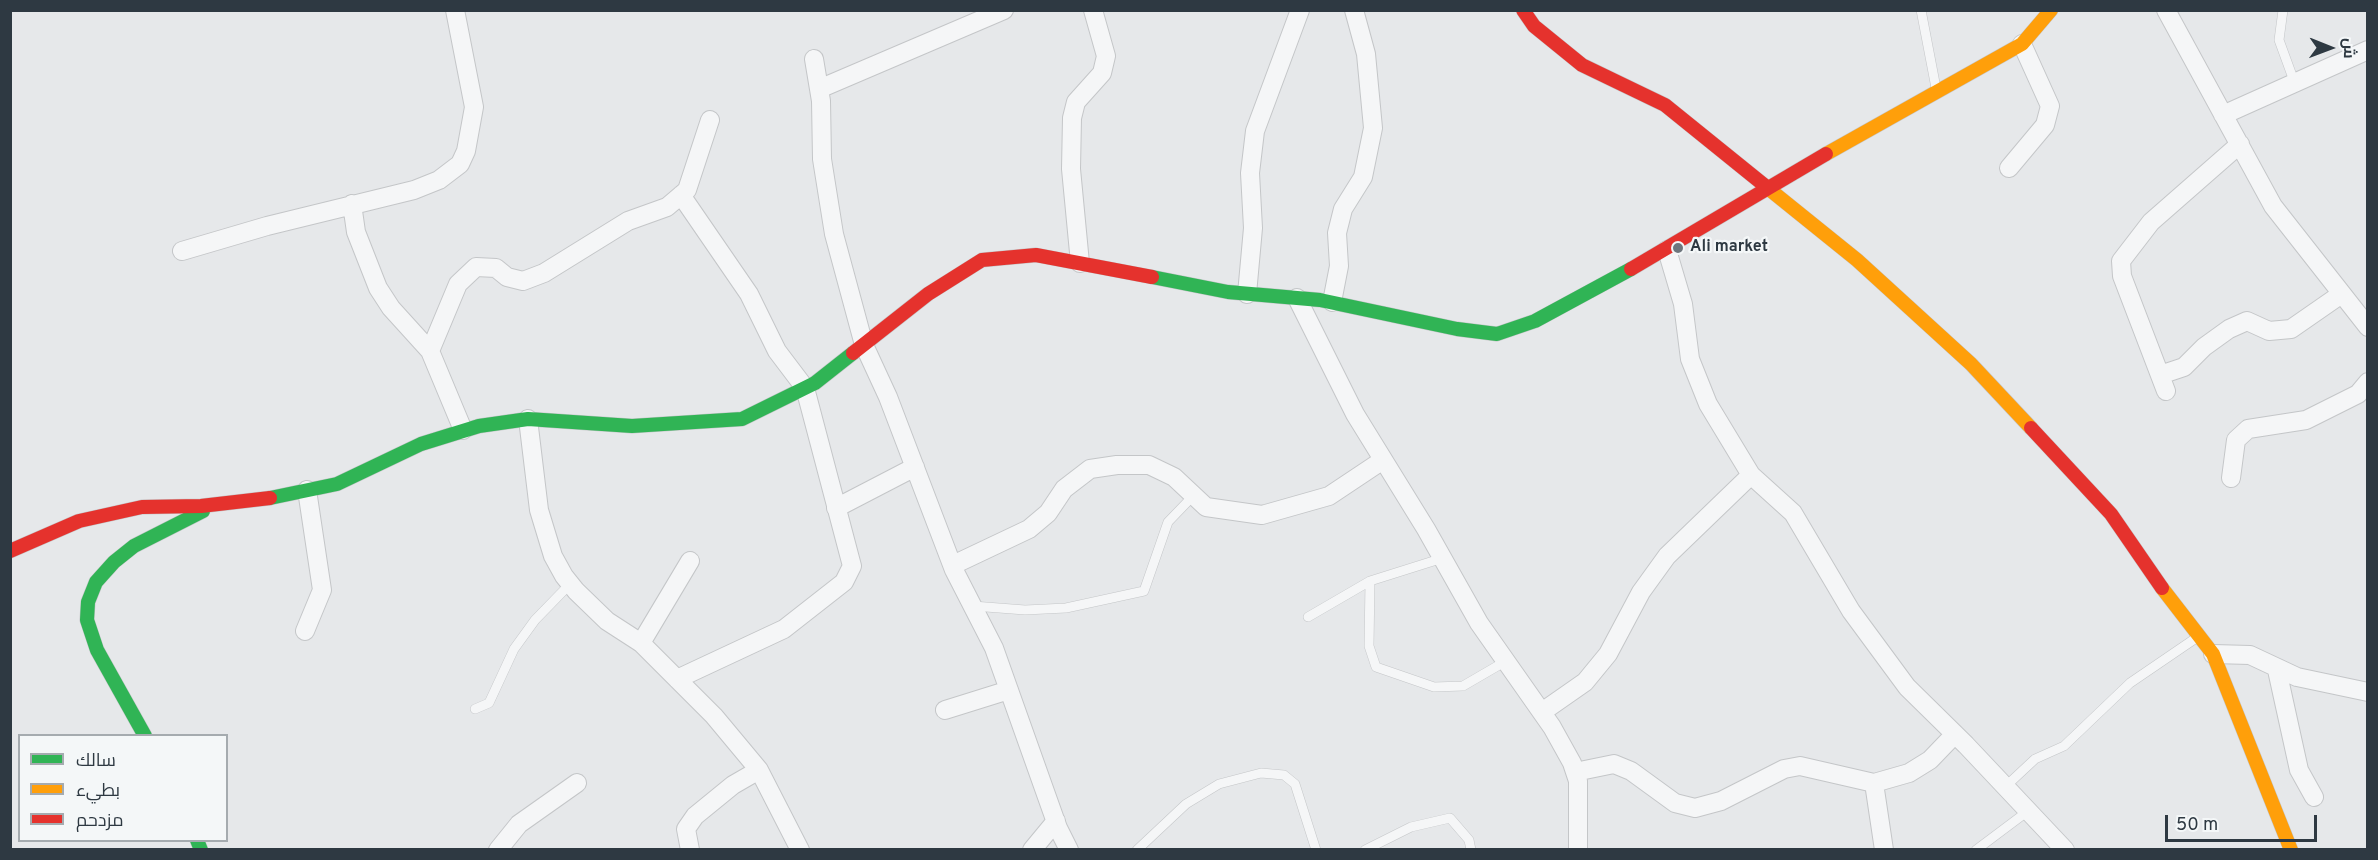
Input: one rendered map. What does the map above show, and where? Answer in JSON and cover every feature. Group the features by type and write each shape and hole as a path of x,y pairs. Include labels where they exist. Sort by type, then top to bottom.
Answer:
{"street":[{"path":"182,251 352,204 414,190 439,180 460,164 474,107 456,10"},
{"path":"819,89 1004,10"},
{"path":"1080,263 1071,169 1072,118 1076,102 1102,73 1106,56 1093,10"},
{"path":"1247,294 1253,228 1250,173 1256,131 1300,10"},
{"path":"1332,302 1339,266 1338,233 1343,209 1363,177 1373,129 1366,54 1354,10"},
{"path":"1523,10 1533,26 1582,65 1665,105 1857,260 1971,363 2111,514 2175,607 2213,654 2290,849"},
{"path":"10,551 79,521 142,507 218,504 337,484 421,444 463,430 528,420 632,426 742,418 815,383 928,294 982,260 1036,255 1247,294 1332,302 1457,329 1497,334 1535,321 1667,250 1859,134 2022,44 2051,10"},
{"path":"2166,10 2273,206 2367,327"},
{"path":"2009,168 2045,125 2049,106 2022,44"},
{"path":"2223,115 2367,50"},
{"path":"814,59 819,89 822,159 834,234 864,345 888,397 952,565 994,648 1056,820 1069,849"},
{"path":"430,351 458,284 476,267 495,268 507,277 523,282 544,273 628,221 667,207 687,190 710,120"},
{"path":"2240,144 2151,222 2121,261 2122,276 2163,383 2184,367 2204,347 2229,329 2247,321 2269,331 2291,328 2340,295"},
{"path":"677,679 784,628 844,582 852,566 805,388 777,351 749,294 681,195"},
{"path":"352,204 356,232 378,288 391,308 430,351 463,430"},
{"path":"1667,250 1683,304 1690,359 1708,404 1751,475 1794,513 1851,612 1907,687 2065,849"},
{"path":"1297,298 1339,385 1443,558 1479,623 1542,712 1575,772 1578,781 1578,849"},
{"path":"2231,478 2236,440 2248,429 2306,420 2358,394 2367,382"},
{"path":"528,420 539,510 553,556 570,585 607,621 641,643 714,716 759,770 800,849"},
{"path":"952,565 1029,529 1048,513 1064,489 1090,469 1118,465 1149,465 1174,477 1206,507 1262,515 1329,496 1383,460"},
{"path":"836,508 915,467"},
{"path":"1542,712 1585,682 1608,654 1641,592 1667,556 1751,475"},
{"path":"306,631 322,590 307,490"},
{"path":"144,734 97,650 87,620 88,602 96,582 114,562 134,546 155,532 218,504"},
{"path":"641,643 690,561"},
{"path":"2213,654 2250,656 2297,677 2367,692"},
{"path":"2277,670 2299,770 2314,797"},
{"path":"945,710 1009,690"},
{"path":"1575,772 1614,764 1638,775 1675,803 1695,808 1721,801 1784,769 1800,766 1874,783 1909,773 1930,760 1955,734"},
{"path":"690,849 686,829 694,816 733,785 759,770"},
{"path":"498,849 519,824 577,783"},
{"path":"1874,783 1884,849"},
{"path":"1032,849 1056,820"}],"lane":[{"path":"1921,10 1937,92"},
{"path":"2283,10 2279,40 2294,81"},
{"path":"973,606 1025,610 1066,608 1144,591 1168,522 1194,495"},
{"path":"1308,617 1370,581 1443,558"},
{"path":"1370,581 1369,646 1376,667 1434,687 1463,686 1506,661"},
{"path":"475,709 489,703 514,649 535,620 570,585"},
{"path":"2005,787 2035,759 2064,746 2130,683 2200,636"},
{"path":"1137,849 1186,804 1219,784 1262,773 1284,775 1295,784 1316,849"},
{"path":"1976,849 2028,812"},
{"path":"1365,849 1411,827 1450,818 1468,840 1471,849"}],"traffic: fast":[{"path":"1152,277 1228,292 1320,300 1457,329 1497,334 1535,321 1631,269"},
{"path":"270,498 337,484 421,444 479,426 528,419 632,426 742,419 815,383 853,353"},
{"path":"144,734 97,650 87,620 88,602 96,582 114,562 134,546 203,511"},
{"path":"198,842 201,850"}],"traffic: slow":[{"path":"1826,154 2022,44 2051,10"},
{"path":"1764,185 1857,260 1971,364 2031,428"},
{"path":"2162,588 2213,654 2291,850"}],"traffic: jam":[{"path":"1523,10 1534,26 1582,65 1665,105 1764,185"},
{"path":"1631,269 1826,154"},
{"path":"853,353 928,294 982,260 1036,255 1152,277"},
{"path":"2031,428 2111,514 2162,588"},
{"path":"10,551 79,521 142,507 201,506 270,498"}],"place":[{"name":"Ali market","path":"1678,248"}]}
